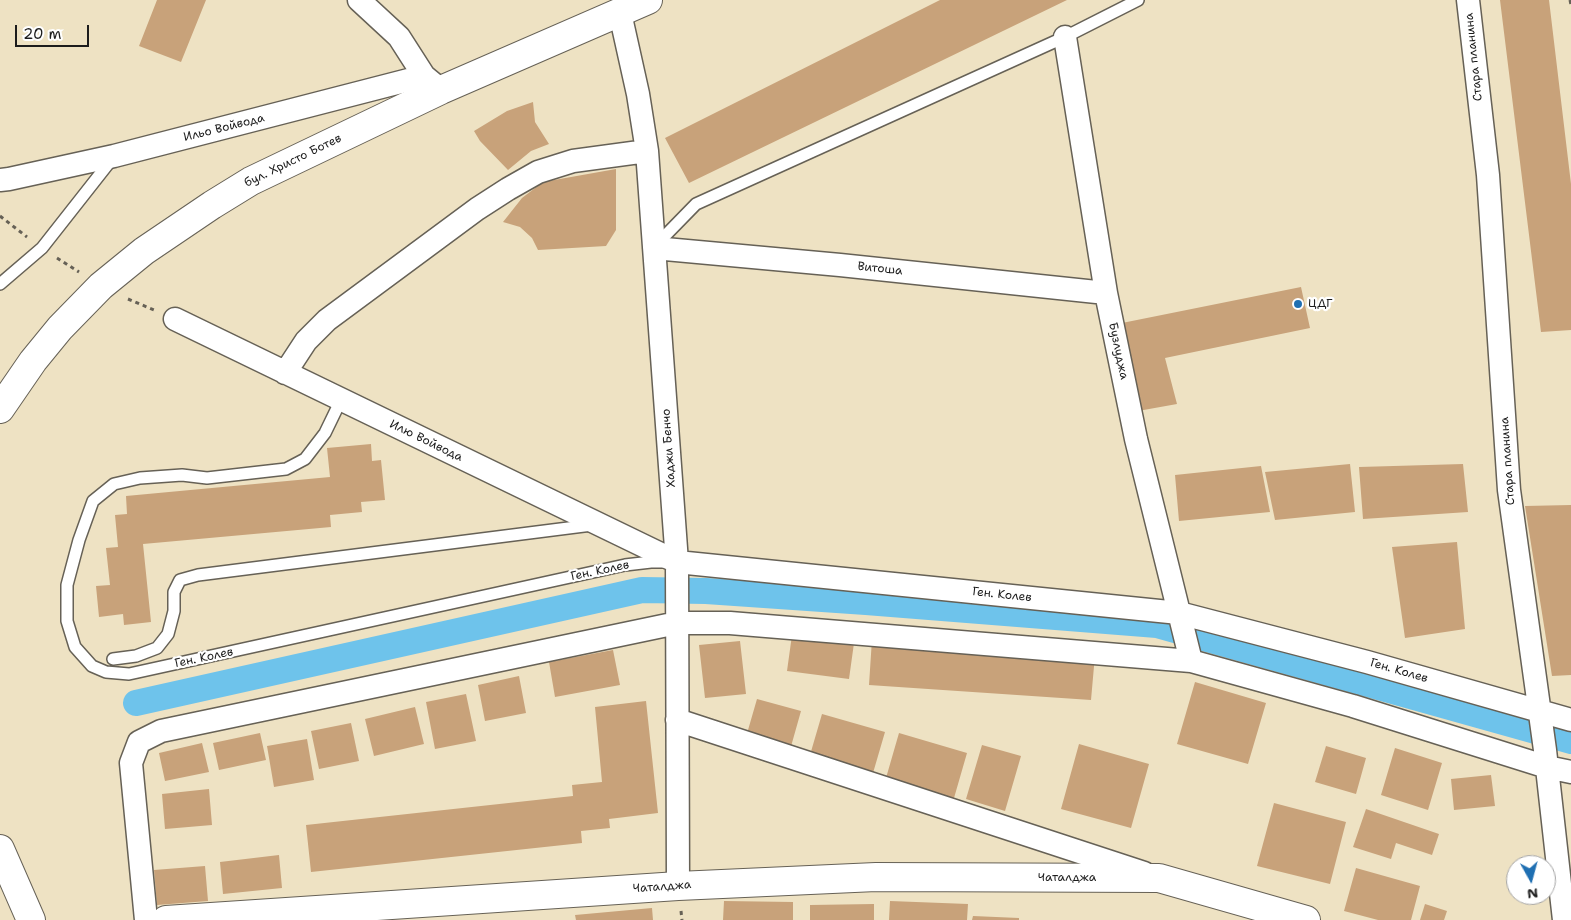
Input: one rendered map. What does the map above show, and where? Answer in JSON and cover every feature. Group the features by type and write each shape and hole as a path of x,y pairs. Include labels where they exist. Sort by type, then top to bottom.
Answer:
{"street":[{"path":"359,0 399,37 432,83"},
{"name":"бул. Христо Ботев","path":"0,409 33,361 60,328 101,286 175,229 251,181 432,83 620,14 648,0"},
{"name":"Стара планина","path":"1468,0 1488,175 1509,490 1546,759 1564,920"},
{"name":"Хаджи Бенчо","path":"620,14 638,94 647,151 677,572 678,886"},
{"name":"Бузлуджа","path":"1065,37 1106,293 1136,439 1189,655"},
{"name":"Ильо Войвода","path":"0,180 114,156 432,83"},
{"path":"285,373 306,342 327,320 477,208 508,188 538,172 573,161 647,151"},
{"name":"Витоша","path":"654,248 840,265 1106,293"},
{"name":"Илю Войвода","path":"175,319 598,524 677,572"},
{"name":"Ген. Колев","path":"677,572 1180,617 1367,662 1540,715 1571,720"},
{"path":"146,920 131,763 139,742 161,732 677,613 730,623 1189,655 1353,706 1546,759 1571,772"},
{"name":"Чаталджа","path":"677,720 1263,913 1306,920"},
{"path":"0,849 31,920"},
{"name":"Чаталджа","path":"166,920 678,886 876,876 1159,878"}],"lane":[{"path":"654,248 696,204 1065,37 1138,0"},
{"path":"0,284 42,248 114,156"},
{"name":"Ген. Колев","path":"341,400 325,433 305,459 286,469 206,478 182,475 140,478 114,484 93,501 79,540 67,585 67,621 75,647 92,666 106,672 129,674 625,565 651,562 677,572"},
{"path":"113,659 136,656 157,648 168,634 174,611 174,592 180,580 198,575 598,524"}],"path":[{"path":"1570,0 1571,5"},
{"path":"101,286 175,319"}],"building":[{"path":"157,0 206,0 181,62 139,46"},
{"path":"940,0 1067,0 689,183 665,138"},
{"path":"1500,0 1549,0 1571,184 1571,330 1541,332"},
{"path":"533,102 535,122 549,144 531,151 508,170 480,141 474,131 507,111"},
{"path":"616,169 616,230 606,246 538,250 532,238 520,227 503,222 522,198 543,182"},
{"path":"1301,287 1310,328 1165,358 1177,404 1138,411 1117,324"},
{"path":"371,444 372,461 381,460 385,500 361,502 362,512 330,515 331,527 143,544 151,622 124,625 123,614 99,617 96,586 110,585 106,548 118,547 115,515 127,514 126,496 330,477 327,448"},
{"path":"1350,464 1355,512 1275,520 1265,472"},
{"path":"1463,464 1468,512 1363,519 1359,467"},
{"path":"1261,466 1270,512 1179,521 1175,475"},
{"path":"1571,505 1571,675 1552,676 1525,506"},
{"path":"1457,542 1465,629 1405,638 1392,547"},
{"path":"792,635 854,643 849,679 787,671"},
{"path":"872,639 1095,655 1091,700 869,685"},
{"path":"740,641 746,694 705,698 699,645"},
{"path":"613,650 620,685 555,697 549,662"},
{"path":"519,676 526,713 485,721 478,685"},
{"path":"1195,682 1266,703 1248,764 1177,744"},
{"path":"466,694 476,741 435,749 426,702"},
{"path":"757,699 801,711 790,750 746,737"},
{"path":"646,701 658,813 609,819 610,828 581,831 582,843 311,872 306,825 573,796 572,785 602,782 595,707"},
{"path":"415,707 424,744 374,756 365,719"},
{"path":"822,714 885,732 873,773 810,755"},
{"path":"351,723 359,761 319,769 311,731"},
{"path":"260,733 266,760 219,770 213,743"},
{"path":"899,733 967,753 954,798 886,778"},
{"path":"307,739 314,780 274,787 267,746"},
{"path":"202,743 209,772 165,781 159,753"},
{"path":"1079,744 1149,764 1131,828 1061,809"},
{"path":"982,745 1021,756 1005,811 966,799"},
{"path":"1326,746 1366,758 1356,794 1315,782"},
{"path":"1395,748 1442,763 1428,810 1381,795"},
{"path":"1491,775 1495,806 1454,810 1451,779"},
{"path":"209,789 212,825 165,829 162,794"},
{"path":"1274,803 1346,822 1330,884 1257,866"},
{"path":"1366,809 1439,834 1432,855 1396,843 1391,859 1353,847"},
{"path":"279,855 282,888 223,894 220,862"},
{"path":"205,866 208,901 157,905 154,870"},
{"path":"1356,868 1420,886 1411,920 1378,920 1344,911"},
{"path":"724,901 793,902 793,920 723,920"},
{"path":"890,901 968,904 967,920 889,920"},
{"path":"874,904 874,920 810,920 810,905"},
{"path":"1425,904 1447,911 1444,920 1420,920"},
{"path":"652,908 653,920 576,920 575,915"},
{"path":"973,916 1019,918 1019,920 972,920"}],"waterway":[{"path":"136,703 642,590 706,591 1157,625 1571,741"}],"place":[{"name":"ЦДГ","path":"1298,304"}]}
